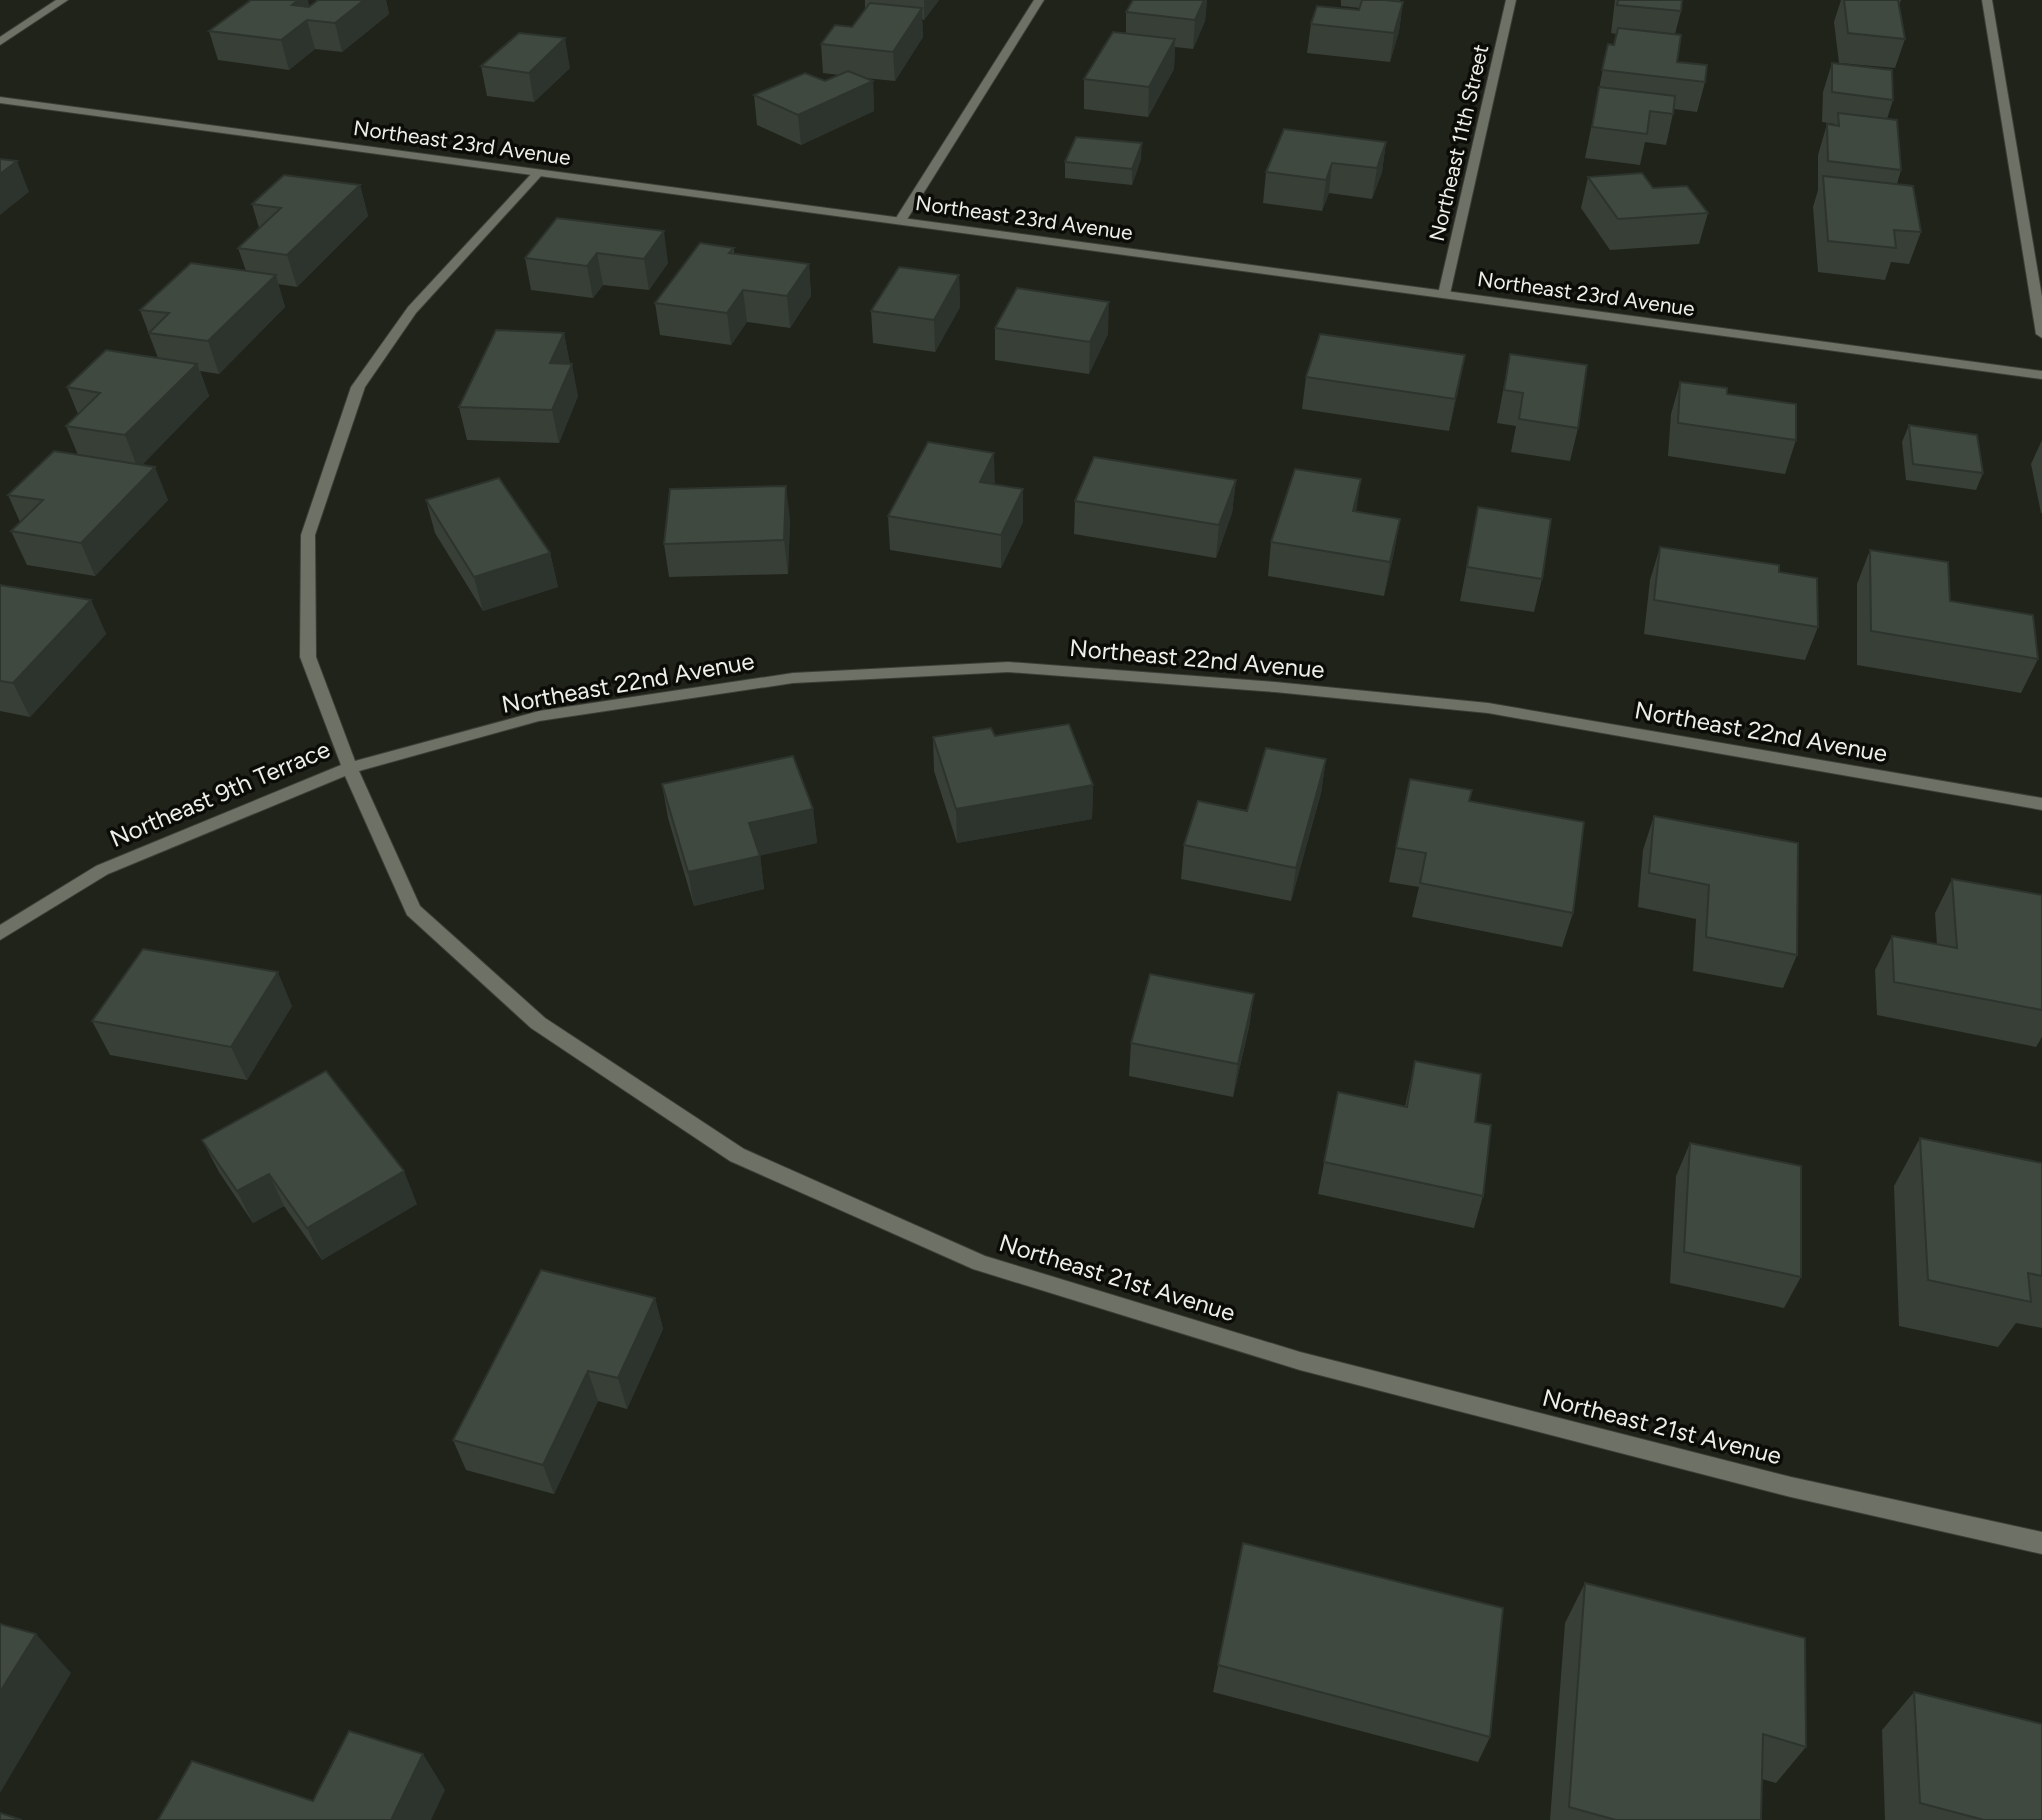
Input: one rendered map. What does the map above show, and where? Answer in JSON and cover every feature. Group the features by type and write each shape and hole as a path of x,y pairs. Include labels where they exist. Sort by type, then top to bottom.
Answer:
{"street":[{"path":"0,42 63,0"},
{"path":"900,221 1039,0"},
{"name":"Northeast 11th Street","path":"1444,294 1511,0"},
{"path":"1987,0 2042,334"},
{"name":"Northeast 23rd Avenue","path":"0,100 2042,375"},
{"name":"Northeast 9th Terrace","path":"0,933 102,870 350,768 308,657 308,535 358,387 412,310 538,173"},
{"name":"Northeast 22nd Avenue","path":"350,768 552,714 793,678 1008,667 1275,687 1488,708 2042,804"},
{"name":"Northeast 21st Avenue","path":"350,768 413,910 538,1023 737,1155 980,1263 1300,1362 1791,1487 2042,1543"}],"building":[{"path":"251,0 298,0 292,5 309,7 318,0 364,0 335,23 307,20 281,40 209,31"},
{"path":"1133,0 1204,0 1195,20 1126,12"},
{"path":"1362,0 1403,2 1394,33 1311,24 1317,6 1359,10"},
{"path":"1618,0 1682,0 1681,11 1617,5"},
{"path":"1844,0 1898,0 1905,39 1848,33"},
{"path":"870,3 922,8 893,52 821,44 835,25 852,27"},
{"path":"1618,28 1681,35 1677,62 1707,65 1705,82 1602,70 1608,44 1614,45"},
{"path":"1113,32 1175,39 1149,87 1084,79"},
{"path":"519,33 565,38 529,73 481,66"},
{"path":"1832,63 1892,70 1893,100 1832,92"},
{"path":"848,71 873,81 798,115 754,95 805,73 825,81"},
{"path":"1599,87 1675,96 1673,114 1650,111 1647,134 1592,127"},
{"path":"1838,113 1897,120 1901,170 1828,161 1827,124 1839,126"},
{"path":"1284,129 1386,142 1377,168 1332,163 1326,180 1266,172"},
{"path":"1076,137 1142,143 1132,169 1065,162"},
{"path":"0,159 17,161 0,174"},
{"path":"1642,173 1653,188 1687,186 1708,213 1618,219 1588,177"},
{"path":"284,175 360,185 287,255 238,248 281,208 252,204"},
{"path":"1823,176 1913,186 1921,232 1894,230 1896,248 1828,241"},
{"path":"557,218 664,231 644,259 597,253 587,266 525,258"},
{"path":"700,243 734,248 729,253 809,264 787,296 743,290 727,313 655,303"},
{"path":"191,263 276,275 208,341 149,333 169,313 140,310"},
{"path":"899,267 959,275 934,320 871,311"},
{"path":"1017,288 1109,302 1090,342 995,328"},
{"path":"496,330 564,333 550,363 572,364 552,410 459,407"},
{"path":"1320,334 1465,355 1455,399 1306,377"},
{"path":"106,350 197,364 125,435 66,426 100,393 67,387"},
{"path":"1510,354 1587,365 1578,428 1519,419 1523,393 1504,390"},
{"path":"1680,382 1727,388 1727,394 1796,404 1796,440 1678,423"},
{"path":"1909,425 1977,435 1983,473 1913,464"},
{"path":"928,442 994,453 980,482 1023,489 1001,535 888,516"},
{"path":"54,451 155,467 81,543 11,531 43,500 8,495"},
{"path":"1094,457 1236,480 1219,525 1075,501"},
{"path":"1295,469 1361,479 1353,511 1400,519 1390,562 1271,542"},
{"path":"499,478 550,553 474,577 426,500"},
{"path":"786,486 784,540 664,544 670,489"},
{"path":"1478,507 1551,519 1542,579 1467,567"},
{"path":"1660,547 1779,565 1779,572 1817,578 1818,627 1654,600"},
{"path":"1870,550 1948,562 1950,601 2033,615 2038,659 1871,631"},
{"path":"0,585 91,600 13,683 0,681"},
{"path":"1069,724 1093,785 956,809 933,737 991,728 995,736"},
{"path":"1266,748 1326,759 1296,868 1184,845 1198,801 1247,811"},
{"path":"793,756 813,809 749,823 760,856 688,872 662,784"},
{"path":"1410,779 1472,790 1469,801 1584,822 1573,913 1420,883 1426,853 1396,848"},
{"path":"1654,816 1798,843 1797,955 1706,937 1709,885 1649,873"},
{"path":"1952,879 2042,895 2042,1010 1894,982 1892,936 1957,948"},
{"path":"143,949 278,972 231,1047 92,1021"},
{"path":"1150,974 1254,994 1238,1064 1131,1043"},
{"path":"1415,1061 1481,1074 1475,1122 1491,1125 1483,1196 1324,1162 1338,1092 1407,1107"},
{"path":"326,1071 404,1171 307,1228 269,1174 237,1191 202,1140"},
{"path":"1920,1138 2042,1163 2042,1276 2028,1273 2031,1302 1928,1280"},
{"path":"1690,1143 1801,1166 1801,1277 1684,1252"},
{"path":"541,1270 655,1298 618,1378 588,1371 543,1465 453,1440"},
{"path":"1243,1543 1503,1608 1490,1737 1218,1665"},
{"path":"1585,1583 1805,1638 1806,1747 1763,1734 1761,1820 1616,1820 1569,1807"},
{"path":"0,1624 36,1634 0,1692"},
{"path":"1914,1692 2042,1724 2042,1820 1984,1820 1920,1803"},
{"path":"349,1731 423,1754 391,1820 158,1820 192,1761 313,1801"},
{"path":"0,1813 22,1820 0,1820"}]}
